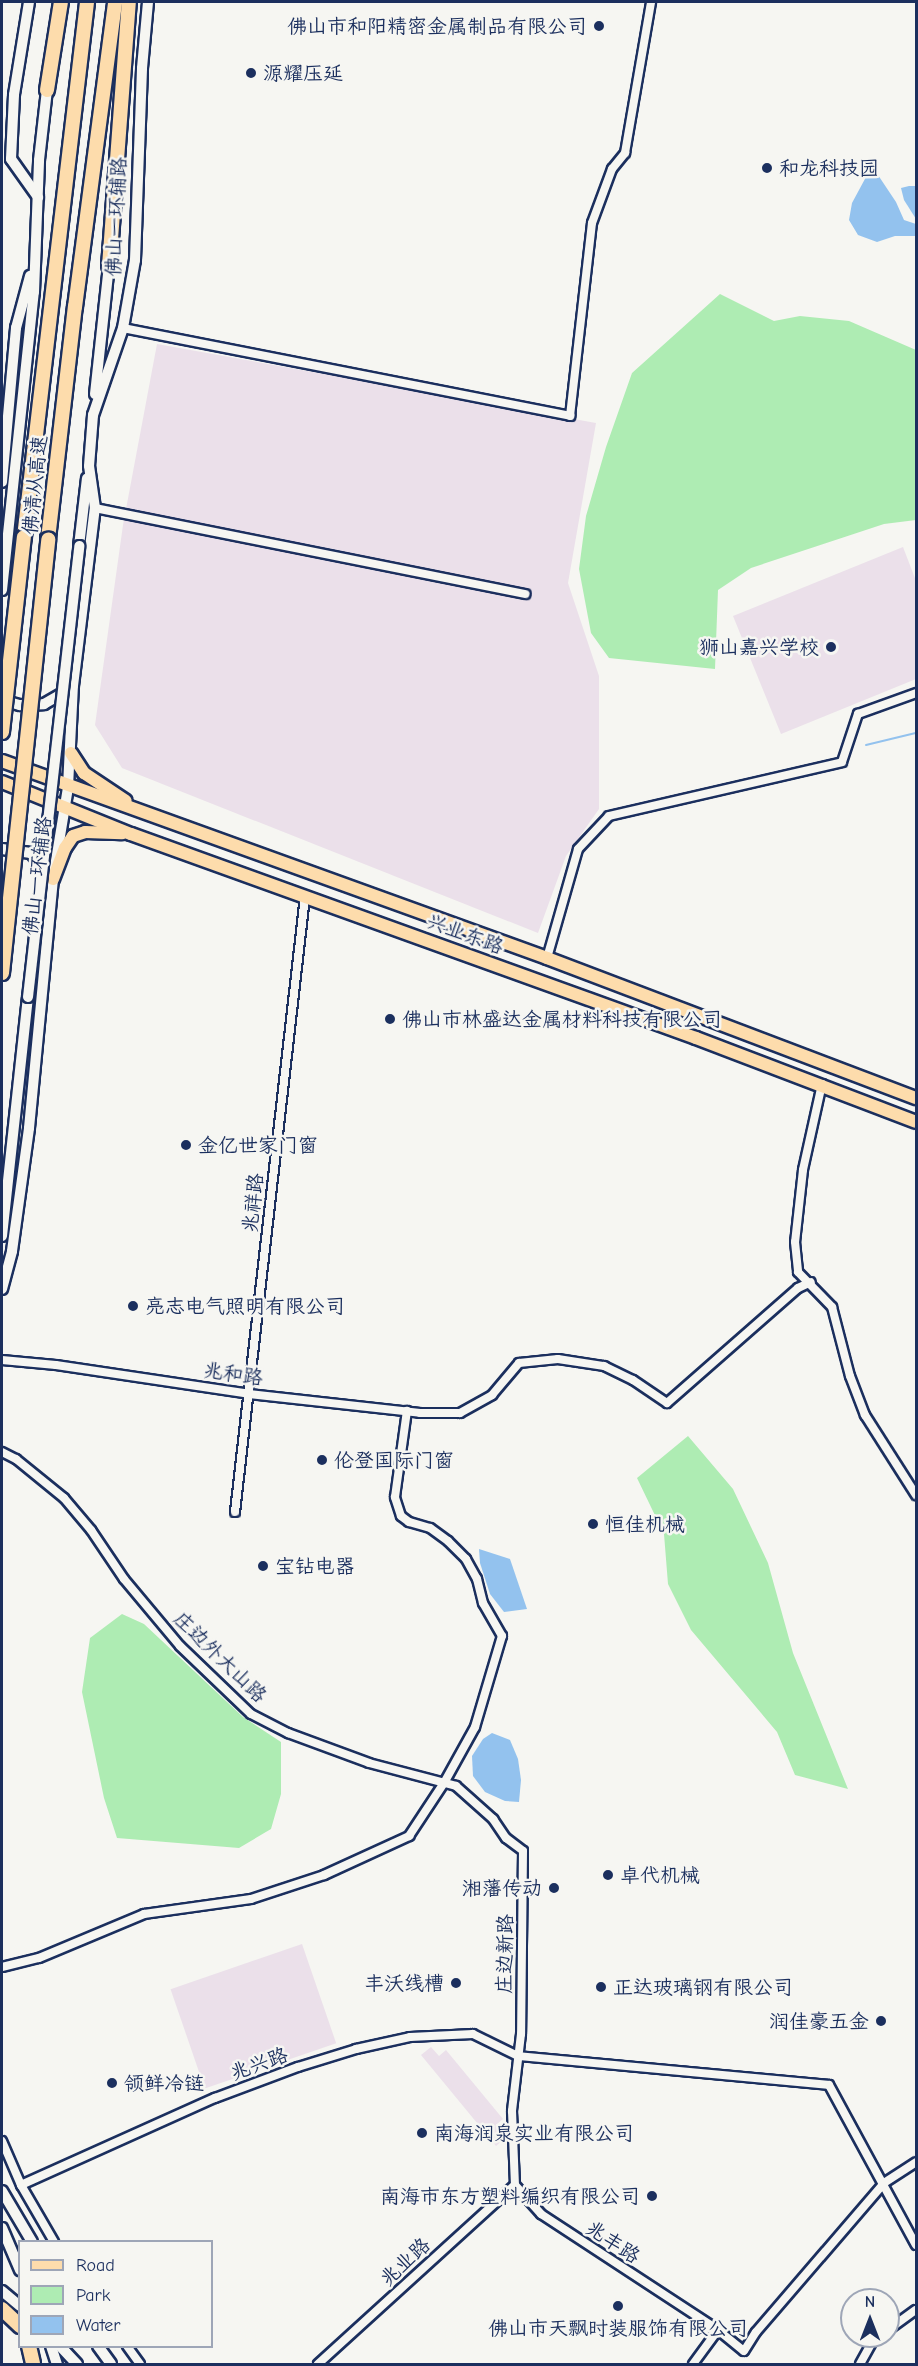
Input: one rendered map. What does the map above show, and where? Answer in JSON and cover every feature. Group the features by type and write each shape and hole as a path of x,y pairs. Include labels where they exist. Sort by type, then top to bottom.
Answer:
{"highway":[{"path":"47,90 62,2"},
{"name":"佛清从高速","path":"2,732 87,2"},
{"name":"佛清从高速","path":"2,973 48,539 75,307 115,2"},
{"path":"109,267 129,2"},
{"path":"2,2309 18,2324"},
{"path":"29,2348 33,2364"}],"main road":[{"path":"29,2 14,95 11,159 38,197"},
{"name":"佛山一环辅路","path":"2,1236 93,415 123,328 135,260 142,68 148,2"},
{"path":"2,590 34,292 38,197 47,90"},
{"path":"2,482 7,395 16,328 35,256"},
{"path":"93,415 109,267"},
{"name":"佛山一环辅路","path":"2,1289 12,1251 28,1128 53,879 64,805 69,788 73,686 95,508 88,466"},
{"path":"2,700 20,705 44,704 73,686"},
{"path":"71,753 84,773 97,784 150,816"},
{"name":"兴业东路","path":"2,761 69,788 547,958 916,1098"},
{"name":"兴业东路","path":"2,782 64,805 131,834 916,1120"},
{"path":"2,849 31,853 53,879 65,848 73,836 96,831 131,834"},
{"path":"2,2190 31,2240"},
{"path":"2,2228 18,2265"},
{"path":"2,2291 18,2304"},
{"path":"52,2348 57,2364"},
{"path":"62,2348 77,2364"},
{"path":"99,2348 111,2364"}],"street":[{"path":"123,328 570,416 592,223 612,169 625,153 651,2"},
{"path":"95,508 525,594"},
{"path":"547,958 578,849 609,816 842,762 858,714 916,693"},
{"name":"兆祥路","path":"235,1512 305,897"},
{"path":"822,1084 803,1170 795,1242 798,1272 811,1282 832,1307 850,1376 865,1415 916,1495"},
{"name":"兆和路","path":"2,1360 56,1365 249,1394 407,1411 460,1413 492,1395 519,1363 558,1359 604,1365 633,1380 667,1403 798,1288 811,1282"},
{"path":"2,1967 39,1958 144,1914 251,1899 324,1875 409,1836 444,1783 475,1727 502,1636 483,1603 477,1579 466,1559 448,1541 430,1528 410,1522 401,1516 395,1497 407,1411"},
{"name":"庄边外大山路","path":"2,1452 16,1459 64,1498 180,1646 251,1714 288,1733 369,1763 456,1786 493,1819 506,1838 523,1851"},
{"name":"庄边新路","path":"518,2056 523,1851"},
{"name":"兆兴路","path":"21,2185 215,2098 356,2049 410,2037 472,2034 518,2056"},
{"path":"515,2185 512,2110 518,2056 829,2085 884,2182 916,2245"},
{"path":"2,2141 21,2185 53,2240"},
{"path":"884,2182 916,2162"},
{"name":"兆丰路","path":"515,2185 541,2214 718,2330 744,2350 756,2332 884,2182"},
{"name":"兆业路","path":"318,2364 515,2185"},
{"path":"900,2321 916,2310"},
{"path":"693,2364 718,2330"},
{"path":"128,2348 140,2364"},
{"path":"860,2364 869,2348"},
{"path":"865,2355 868,2364"}],"shaded area":[{"path":"157,344 596,423 568,583 599,676 599,809 566,856 538,933 122,768 95,725 123,525"},
{"name":"狮山嘉兴学校","path":"903,547 916,581 916,679 781,734 733,616"},
{"path":"302,1944 336,2043 205,2089 171,1989"},
{"path":"431,2047 439,2056 446,2050 503,2119 496,2125 506,2137 496,2146 421,2055"}],"green space":[{"path":"720,294 774,321 800,316 849,321 916,350 916,520 884,524 751,568 718,590 715,669 609,658 591,633 579,569 586,516 606,447 632,373"},
{"path":"688,1436 733,1489 768,1563 793,1653 848,1789 795,1775 777,1732 691,1630 668,1584 664,1534 637,1478"},
{"path":"122,1614 144,1624 243,1717 281,1742 281,1794 271,1829 239,1848 117,1838 104,1798 82,1692 90,1638"}],"water":[{"path":"878,175 896,202 904,220 916,224 916,236 895,236 877,242 858,235 849,220 852,203 866,177"},
{"path":"916,186 916,219 904,200 901,188"},
{"path":"479,1549 510,1559 527,1609 504,1612 490,1594 480,1563"},
{"path":"492,1733 510,1740 518,1759 521,1780 519,1802 505,1801 485,1792 473,1776 472,1756 483,1739"}],"waterway":[{"path":"866,745 916,733"}],"place":[{"name":"佛山市和阳精密金属制品有限公司","path":"599,26"},
{"name":"源耀压延","path":"251,73"},
{"name":"和龙科技园","path":"767,168"},
{"name":"狮山嘉兴学校","path":"831,647"},
{"name":"佛山市林盛达金属材料科技有限公司","path":"390,1019"},
{"name":"金亿世家门窗","path":"186,1145"},
{"name":"亮志电气照明有限公司","path":"133,1306"},
{"name":"伦登国际门窗","path":"322,1460"},
{"name":"恒佳机械","path":"593,1524"},
{"name":"宝钻电器","path":"263,1566"},
{"name":"卓代机械","path":"608,1875"},
{"name":"湘藩传动","path":"554,1888"},
{"name":"丰沃线槽","path":"456,1983"},
{"name":"正达玻璃钢有限公司","path":"601,1987"},
{"name":"润佳豪五金","path":"881,2021"},
{"name":"领鲜冷链","path":"112,2083"},
{"name":"南海润泉实业有限公司","path":"422,2133"},
{"name":"南海市东方塑料编织有限公司","path":"652,2196"},
{"name":"佛山市天飘时装服饰有限公司","path":"618,2306"}]}
